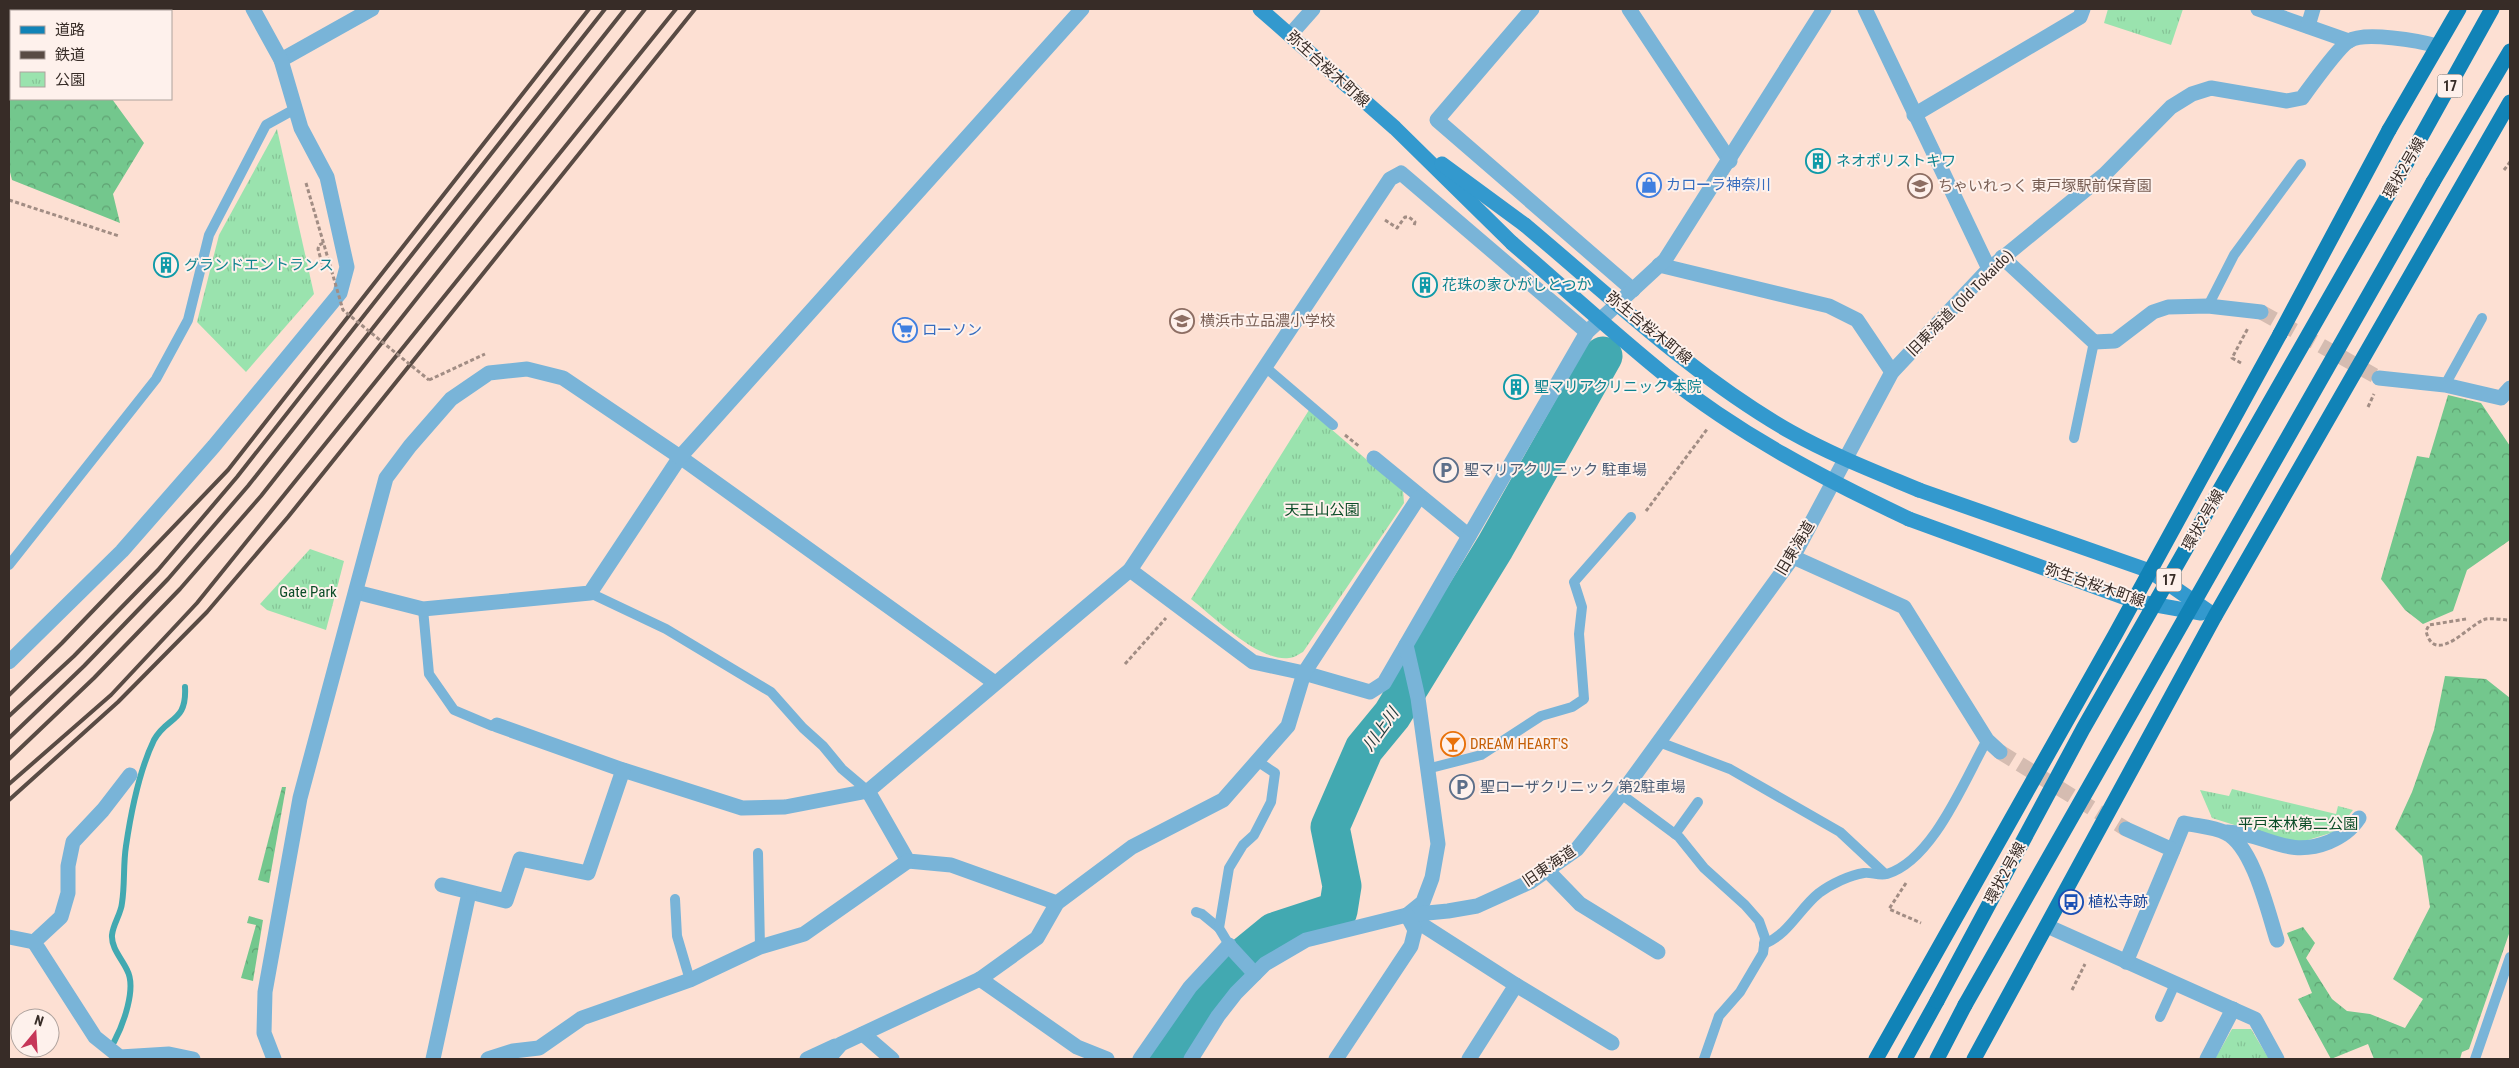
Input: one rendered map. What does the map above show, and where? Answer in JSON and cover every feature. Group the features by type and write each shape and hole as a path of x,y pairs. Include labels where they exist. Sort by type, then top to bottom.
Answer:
{"main road":[{"name":"弥生台桜木町線","path":"1260,9 1395,128 1512,243 1666,375 1731,422 1838,486 1909,519 2134,601 2215,616"},
{"path":"1876,1059 2134,601 2390,130 2459,9"},
{"name":"環状2号線","path":"1905,1059 2083,729 2407,162 2492,9"},
{"name":"環状2号線","path":"1937,1059 1965,1005 2433,182 2510,52"},
{"path":"1974,1059 2215,616 2510,102"},
{"name":"弥生台桜木町線","path":"1395,128 1526,225 1680,355 1743,402 1792,432 1853,463 1919,490 2150,571 2215,616"}],"street":[{"path":"9,662 129,543 214,446 340,293 347,267 327,177 301,128 281,60 253,9"},
{"path":"281,60 372,9"},
{"path":"356,592 423,609 590,593 680,457 1082,9"},
{"path":"1290,35 1312,9"},
{"path":"1532,9 1437,120 1633,290"},
{"path":"1629,9 1730,161"},
{"path":"1130,570 1253,662 1304,673 1370,692 1384,684 1407,650 1469,536 1588,332 1659,265 1730,161 1824,9"},
{"path":"1865,9 1989,269"},
{"path":"1914,115 2080,17 2083,9"},
{"path":"2258,9 2349,41 2363,37 2414,40 2437,46"},
{"path":"2308,26 2313,9"},
{"name":"旧東海道 (Old Tokaido)","path":"1892,372 1989,269 2105,174 2171,107 2192,94 2211,88 2287,101 2302,98 2349,41"},
{"path":"497,725 623,770 742,808 785,807 868,791 1130,570 1390,179 1401,173 1588,332"},
{"path":"2002,257 2094,342 2115,341 2153,312 2168,307 2208,306 2256,316"},
{"path":"1659,265 1829,306 1858,320 1892,372"},
{"path":"1605,316 1682,381 1722,409 1797,456 1836,476"},
{"path":"274,1059 264,1033 265,992 300,798 386,478 410,446 451,399 490,373 526,369 563,378 680,457 995,683"},
{"name":"旧東海道","path":"1192,1059 1218,1016 1251,970 1306,940 1407,915 1477,906 1530,882 1577,848 1621,794 1793,557 1892,372"},
{"path":"2379,378 2445,385 2501,398 2510,388"},
{"path":"1374,458 1419,497 1469,536"},
{"path":"806,1059 980,979 1037,938 1058,903 1132,847 1223,800 1288,726 1304,673 1419,497"},
{"path":"1793,557 1904,607 1986,740 2000,752"},
{"path":"1407,650 1418,698 1438,844 1432,878 1423,902 1407,915"},
{"path":"442,885 506,901 520,859 588,873 623,770"},
{"path":"34,942 61,917 68,893 68,866 72,842 104,810 130,775"},
{"path":"868,791 908,861"},
{"path":"2126,962 2184,823 2225,832 2242,833 2294,849 2315,847 2351,830 2359,818"},
{"path":"2126,829 2172,850"},
{"path":"2225,832 2237,840 2257,875 2277,940"},
{"path":"488,1059 513,1051 539,1048 582,1018 690,980 760,947 804,934 908,861 951,865 1058,903"},
{"path":"1547,870 1580,904 1658,952"},
{"path":"433,1059 469,892"},
{"path":"1407,915 1516,985 1612,1043"},
{"path":"1336,1059 1411,946 1415,930 1407,915"},
{"path":"2047,926 2255,1019 2277,1059"},
{"path":"9,937 34,942 95,1037 120,1057 169,1054 193,1059"},
{"path":"1140,1059 1190,986 1230,946 1251,970"},
{"path":"980,979 1077,1047 1107,1059"},
{"path":"1469,1059 1516,985"},
{"path":"2207,1059 2233,1009"},
{"path":"863,1034 892,1059"},
{"path":"828,1059 841,1044"}],"lane":[{"path":"9,565 156,379 188,320 209,235 266,125 295,109"},
{"path":"2208,306 2234,255 2301,164"},
{"path":"2445,385 2482,318"},
{"path":"2074,438 2094,342"},
{"path":"1264,366 1333,425"},
{"path":"1427,769 1481,755 1541,716 1572,707 1584,699 1579,634 1582,607 1574,582 1632,517"},
{"path":"590,593 666,630 771,692 803,728 823,746 842,769 868,791"},
{"path":"423,609 428,674 454,710 492,726 497,725"},
{"path":"1764,944 1778,938 1819,893 1846,879 1865,872 1885,874 1906,865 1930,842 1986,740"},
{"path":"1659,742 1730,769 1840,832 1885,874"},
{"path":"1219,928 1229,868 1243,845 1254,835 1271,802 1275,774 1257,761"},
{"path":"1621,794 1675,834 1704,868 1745,905 1758,921 1765,938 1763,953 1740,992 1718,1016 1704,1059"},
{"path":"1675,834 1698,802"},
{"path":"758,853 760,947"},
{"path":"675,899 677,936 690,980"},
{"path":"1196,912 1202,914 1219,928 1230,946"},
{"path":"2475,1059 2510,957"},
{"path":"2160,1017 2175,984"}],"path":[{"path":"2504,170 2510,162"},
{"path":"306,183 343,310 429,380 482,354"},
{"path":"9,200 119,236"},
{"path":"1381,217 1397,228 1405,217 1409,217 1414,222 1414,226"},
{"path":"324,243 319,244 318,249 324,271"},
{"path":"2241,363 2232,358 2256,316"},
{"path":"1632,517 1640,518 1722,409"},
{"path":"1333,425 1374,458"},
{"path":"1125,664 1177,606"},
{"path":"2466,619 2430,625 2426,631 2427,638 2435,644 2447,645 2485,619 2510,620"},
{"path":"1907,881 1889,909 1921,923"},
{"path":"2072,990 2093,947"}],"green space":[{"path":"9,9 48,9 10,10 10,100 113,100 144,143 113,194 120,223 12,180 9,168"},
{"path":"2108,9 2183,9 2171,45 2104,23"},
{"path":"277,129 314,294 246,372 197,322 219,235"},
{"path":"2448,395 2481,403 2510,446 2510,540 2467,570 2453,611 2423,624 2405,610 2381,579 2417,456 2429,458"},
{"name":"天王山公園","path":"1309,410 1403,491 1404,503 1303,652 1291,658 1277,657 1264,653 1237,637 1191,599"},
{"name":"Gate Park","path":"310,549 344,561 326,630 267,610 260,604"},
{"path":"2445,676 2486,679 2510,698 2510,931 2469,1049 2462,1052 2460,1059 2374,1059 2368,1044 2331,1059 2298,999 2312,993 2287,933 2303,927 2315,943 2306,958 2332,999 2347,1011 2370,1014 2405,1028 2423,999 2393,979 2430,907 2422,856 2395,829 2412,792 2434,730"},
{"path":"282,787 286,787 269,883 258,880"},
{"name":"平戸本林第二公園","path":"2232,789 2336,814 2338,806 2353,810 2337,831 2295,844 2212,818 2200,790 2229,796"},
{"path":"249,916 263,920 253,981 241,978 256,925 247,923"},
{"path":"2232,1029 2251,1029 2269,1059 2215,1059"}],"waterway":[{"name":"川上川","path":"1164,1059 1206,989 1230,968 1274,932 1338,911 1342,886 1330,827 1364,749 1392,715 1495,547 1603,356"},
{"path":"114,1042 125,1016 130,996 130,978 115,949 112,935 122,903 125,853 133,806 140,778 154,740 159,732 175,718 183,707 185,687"}],"tunnel":[{"path":"2261,312 2379,378"},
{"path":"2000,752 2126,829"}],"railway":[{"path":"9,695 62,643 228,470 589,9"},
{"path":"9,716 74,656 158,570 237,477 605,9"},
{"path":"9,738 84,666 168,579 248,486 625,9"},
{"path":"9,759 94,678 180,589 261,496 645,9"},
{"path":"9,784 111,695 197,603 676,9"},
{"path":"9,800 118,702 207,612 288,517 695,9"}],"place":[{"name":"ネオポリストキワ","path":"1818,161"},
{"name":"カローラ神奈川","path":"1649,185"},
{"name":"ちゃいれっく 東戸塚駅前保育園","path":"1920,186"},
{"name":"グランドエントランス","path":"166,265"},
{"name":"花珠の家ひがしとつか","path":"1425,285"},
{"name":"横浜市立品濃小学校","path":"1182,321"},
{"name":"ローソン","path":"905,330"},
{"name":"聖マリアクリニック 本院","path":"1516,387"},
{"name":"聖マリアクリニック 駐車場","path":"1446,470"},
{"name":"DREAM HEART'S","path":"1453,744"},
{"name":"聖ローザクリニック 第2駐車場","path":"1462,787"},
{"name":"植松寺跡","path":"2071,902"}]}
